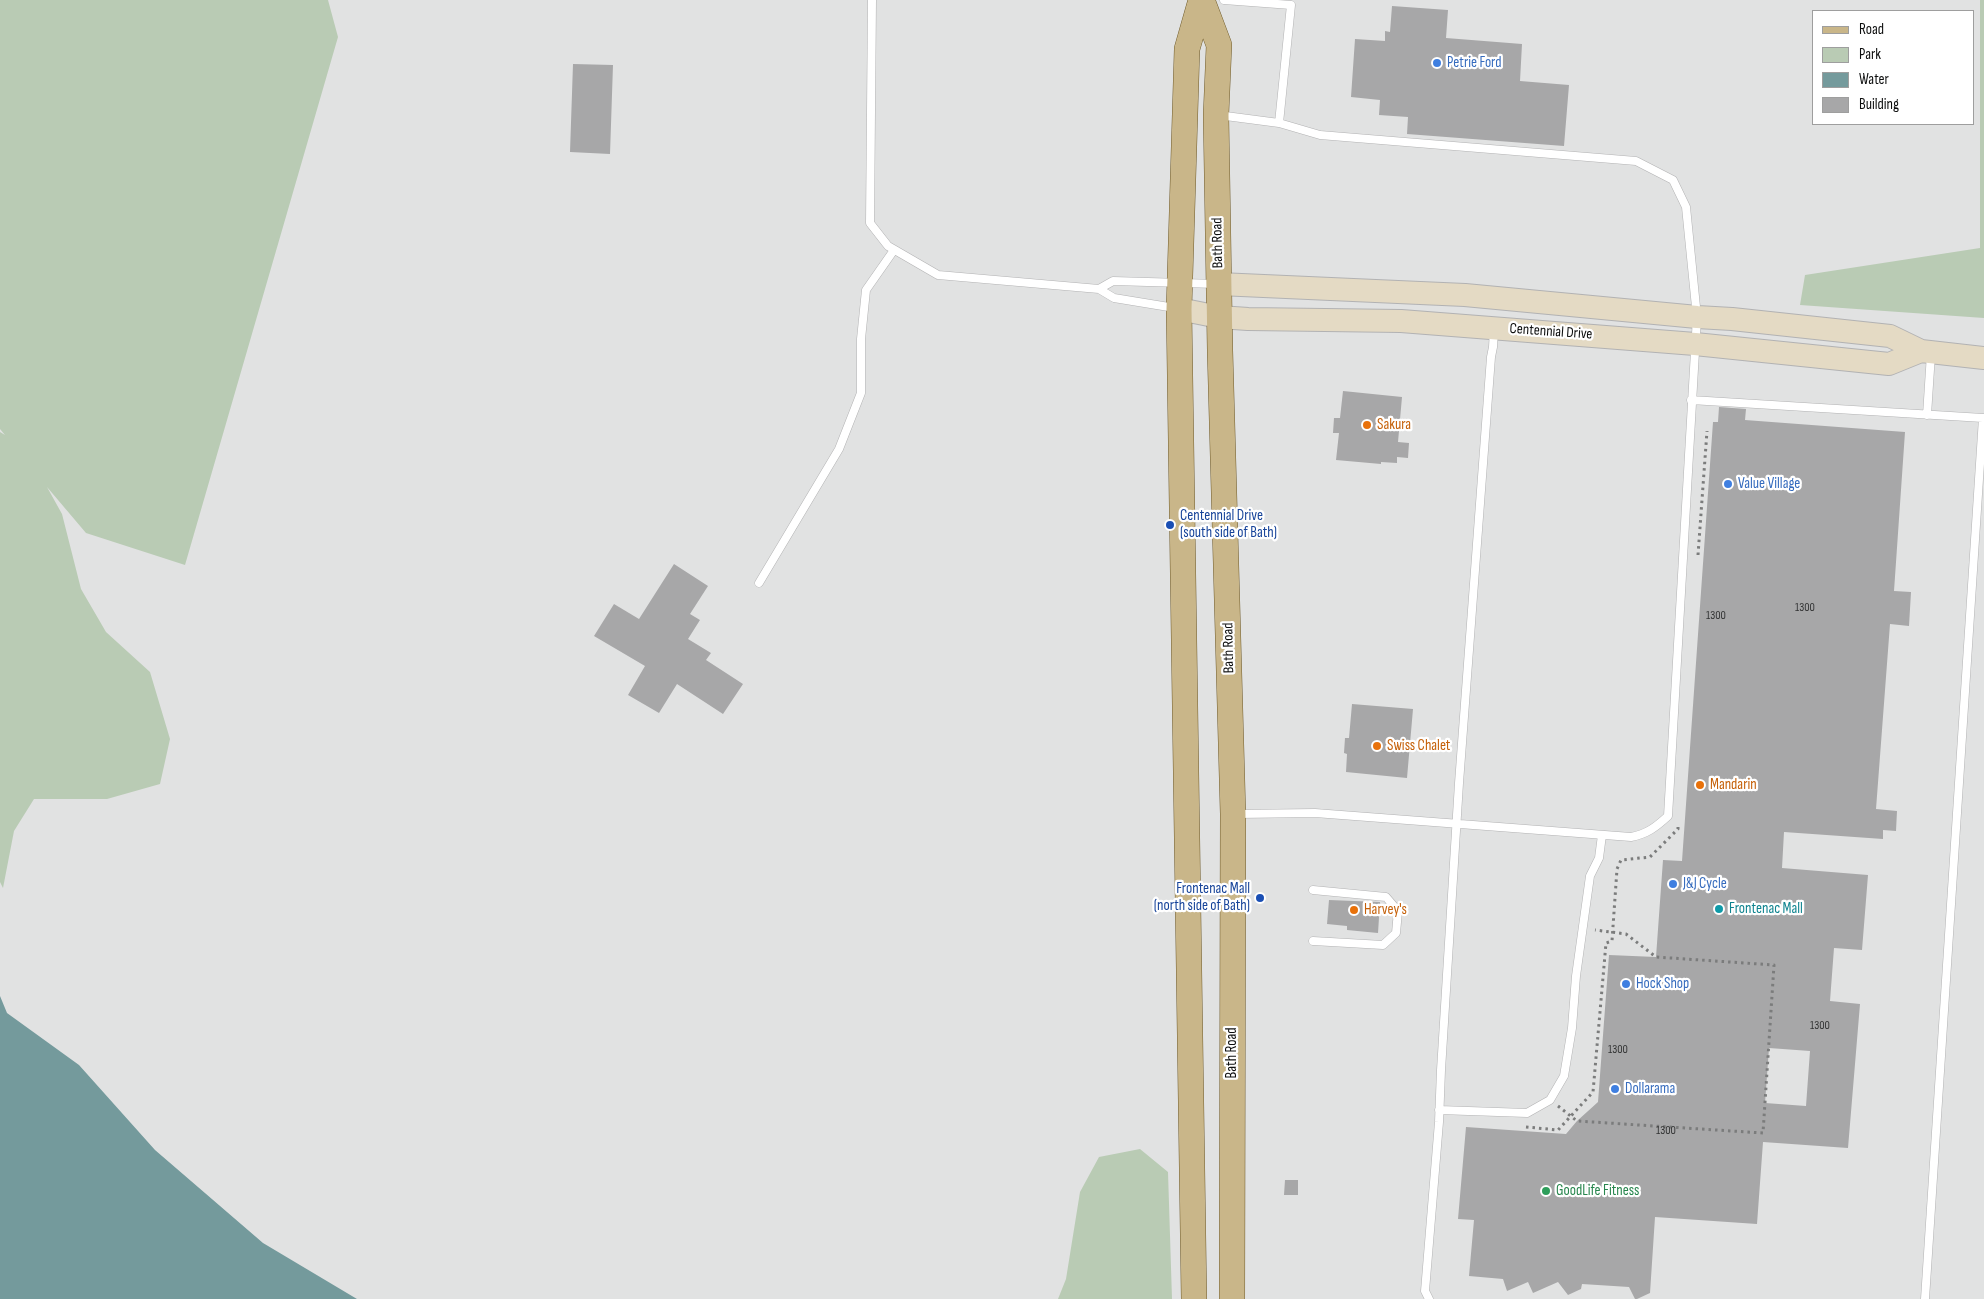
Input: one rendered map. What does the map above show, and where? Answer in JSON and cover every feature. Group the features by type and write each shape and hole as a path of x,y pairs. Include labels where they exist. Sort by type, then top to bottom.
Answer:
{"main road":[{"name":"Bath Road","path":"1202,0 1219,45 1216,115 1219,317 1232,814 1232,1299"},
{"name":"Bath Road","path":"1194,1299 1179,283 1187,49 1202,0"},
{"name":"Centennial Drive","path":"1219,284 1465,295 1732,319 1890,336 1926,351 1984,358"},
{"name":"Centennial Drive","path":"1179,309 1219,317 1248,319 1401,320 1695,344 1889,364 1926,351"}],"lane":[{"path":"872,0 870,223 888,246 938,275 1098,289 1114,298 1179,309"},
{"path":"1224,0 1291,5 1280,123"},
{"path":"1216,115 1280,123 1320,135 1636,161 1673,180 1686,207 1697,317 1668,816 1653,829 1644,834 1631,837 1314,813 1232,814"},
{"path":"758,583 839,449 861,394 861,339 866,290 894,250"},
{"path":"1098,289 1113,281 1219,284"},
{"path":"1429,1299 1425,1291 1490,357 1493,347 1494,328"},
{"path":"1926,351 1927,415"},
{"path":"1691,400 1983,418 1925,1299"},
{"path":"1439,1110 1527,1113 1550,1100 1564,1076 1572,1028 1576,976 1590,876 1599,858 1602,835"},
{"path":"1312,941 1383,945 1396,934 1398,911 1386,897 1313,890"}],"path":[{"path":"1550,1100 1577,1121 1763,1134 1774,965 1656,958 1626,934 1583,928"}],"green space":[{"path":"0,0 328,0 338,37 185,565 86,533 47,487 62,514 81,589 106,632 150,672 170,739 160,784 107,799 34,799 14,831 3,888 0,882 0,432 5,435 0,429"},
{"path":"1980,0 1984,0 1984,318 1800,305 1805,275 1980,248"},
{"path":"1140,1149 1168,1172 1172,1299 1058,1299 1066,1279 1080,1192 1099,1157"}],"water":[{"path":"0,996 7,1013 79,1065 155,1150 263,1243 357,1299 0,1299"}],"building":[{"name":"Petrie Ford","path":"1392,6 1448,10 1446,38 1522,44 1520,81 1569,85 1564,146 1407,134 1408,117 1379,115 1380,100 1351,97 1355,39 1385,41 1385,31 1390,32"},
{"path":"573,64 613,65 610,154 570,152"},
{"name":"Sakura","path":"1343,391 1402,397 1398,442 1409,443 1408,458 1397,457 1397,463 1381,462 1381,464 1336,460 1339,433 1333,433 1334,418 1340,418"},
{"path":"1719,407 1746,409 1745,420 1905,432 1894,591 1911,592 1909,626 1890,624 1876,809 1897,811 1896,831 1883,830 1883,839 1784,832 1782,868 1868,875 1862,950 1834,948 1830,1001 1860,1004 1848,1148 1763,1142 1757,1224 1655,1217 1650,1293 1637,1299 1635,1299 1629,1287 1582,1284 1581,1289 1568,1295 1558,1282 1533,1293 1528,1282 1507,1291 1503,1279 1469,1276 1474,1220 1458,1219 1466,1127 1566,1134 1598,1102 1609,955 1656,957 1663,860 1682,861 1713,422 1718,422","holes":["1769,1048 1810,1051 1806,1106 1765,1103"]},
{"path":"674,564 708,586 690,614 700,620 688,639 711,653 706,660 743,684 723,714 677,684 659,713 628,695 645,666 594,636 614,604 639,619"},
{"name":"Swiss Chalet","path":"1352,704 1413,709 1407,778 1346,772 1347,754 1344,753 1345,738 1349,738"},
{"name":"Harvey's","path":"1329,900 1380,902 1378,933 1347,930 1347,926 1327,924"},
{"path":"1285,1180 1298,1180 1298,1195 1284,1195"}],"place":[{"name":"Petrie Ford","path":"1437,63"},
{"name":"Sakura","path":"1367,425"},
{"name":"Value Village","path":"1728,484"},
{"name":"Centennial Drive (south side of Bath)","path":"1170,525"},
{"name":"Swiss Chalet","path":"1377,746"},
{"name":"Mandarin","path":"1700,785"},
{"name":"J&J Cycle","path":"1673,884"},
{"name":"Frontenac Mall (north side of Bath)","path":"1260,898"},
{"name":"Frontenac Mall","path":"1719,909"},
{"name":"Harvey's","path":"1354,910"},
{"name":"Hock Shop","path":"1626,984"},
{"name":"Dollarama","path":"1615,1089"},
{"name":"GoodLife Fitness","path":"1546,1191"}]}
